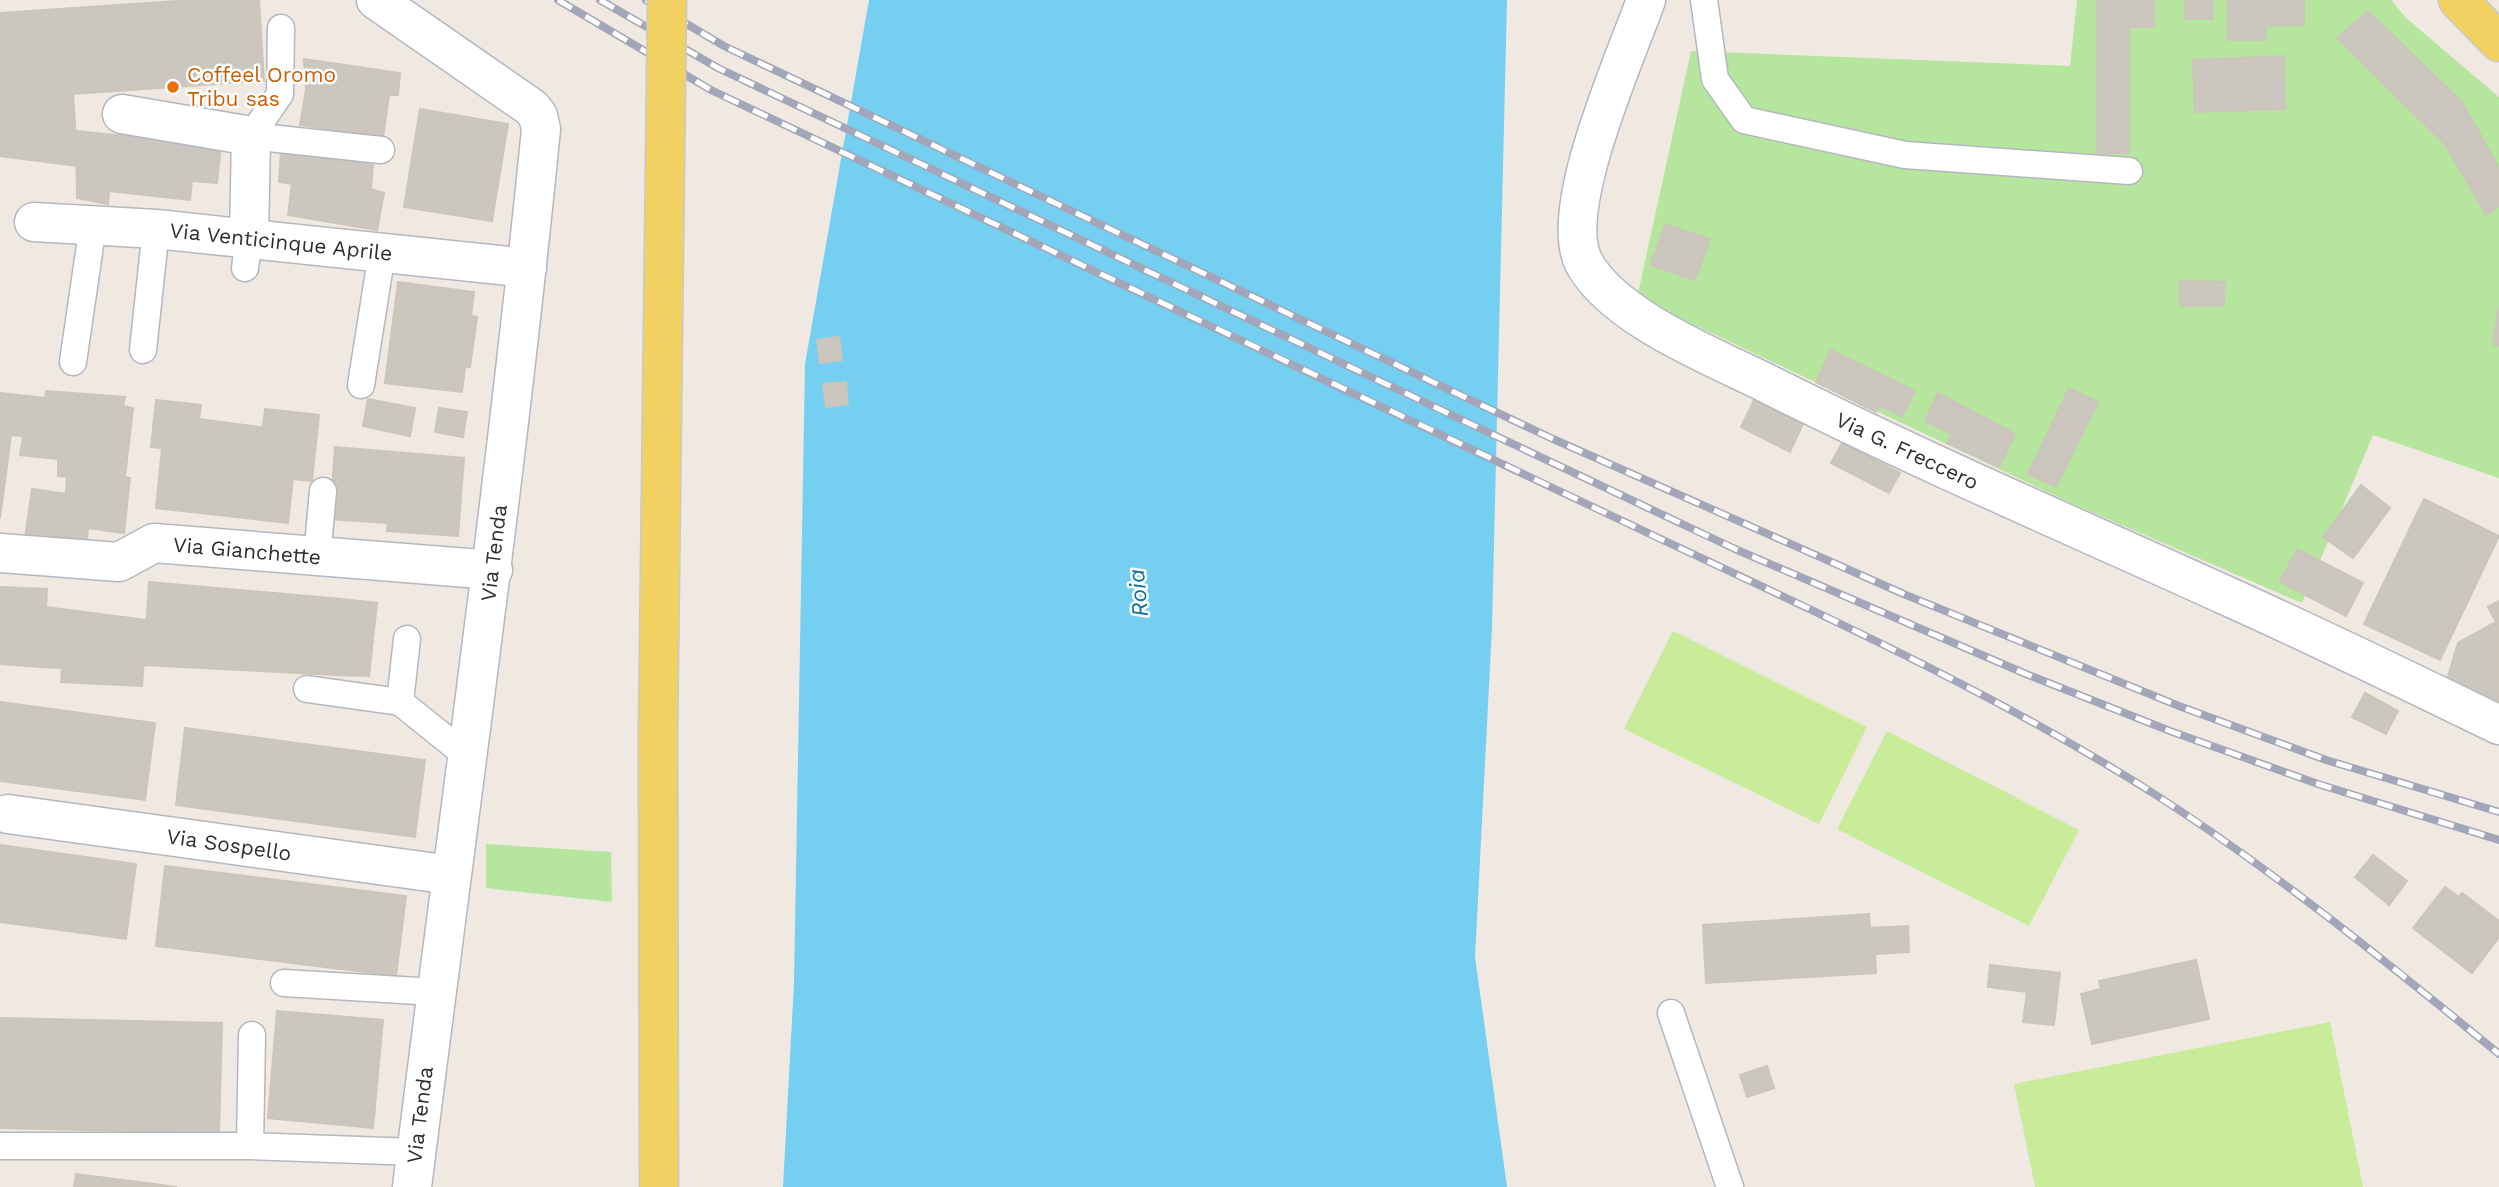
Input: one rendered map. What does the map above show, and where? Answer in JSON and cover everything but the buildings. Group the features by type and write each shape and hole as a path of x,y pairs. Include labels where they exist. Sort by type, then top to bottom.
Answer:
{"main road":[{"path":"659,1187 658,734 667,0"},
{"path":"2458,0 2499,42"}],"street":[{"name":"Via Tenda","path":"376,0 519,97 538,116 541,129 493,570 466,755 414,1170"},
{"name":"Via G. Freccero","path":"1646,0 1586,168 1576,215 1583,262 1613,298 1676,339 1882,441 2228,597 2499,725"},
{"path":"122,114 251,136 247,254"},
{"name":"Via Venticinque Aprile","path":"34,222 156,229 247,254 382,253 527,268"},
{"name":"Via Gianchette","path":"3,553 119,562 154,543 493,570"},
{"name":"Via Sospello","path":"8,814 451,875"}],"lane":[{"path":"1704,0 1715,79 1744,120 1905,155 2129,171"},
{"path":"281,28 280,94 251,136 381,150"},
{"path":"73,362 93,225"},
{"path":"143,350 156,229"},
{"path":"361,385 382,253"},
{"path":"317,557 323,491"},
{"path":"400,702 407,639"},
{"path":"307,689 400,702 466,755"},
{"path":"284,983 435,992"},
{"path":"1671,1013 1730,1187"},
{"path":"250,1146 252,1035"},
{"path":"0,1146 250,1146 414,1170"}],"green space":[{"path":"2077,0 2391,0 2406,18 2499,97 2499,478 2373,435 2302,603 2073,504 1637,298 1691,51 2070,66"},
{"path":"1673,631 1867,727 1819,824 1624,729"},
{"path":"1887,731 2079,830 2029,926 1837,829"},
{"path":"486,844 611,852 612,902 486,888"},
{"path":"2330,1022 2363,1187 2035,1187 2014,1084"}],"water":[{"name":"Roia","path":"869,0 1507,0 1492,627 1475,957 1507,1187 783,1187 794,983 805,364"}],"railway":[{"path":"558,0 711,90 1806,607 1949,677 2019,715 2156,795 2245,856 2374,953 2499,1054"},
{"path":"600,0 718,68 1735,549 2026,674 2170,731 2318,784 2499,840"},
{"path":"646,0 724,46 1553,439 1906,595 2179,706 2326,760 2499,812"}],"place":[{"name":"Coffeel Oromo Tribu sas","path":"173,87"}]}
